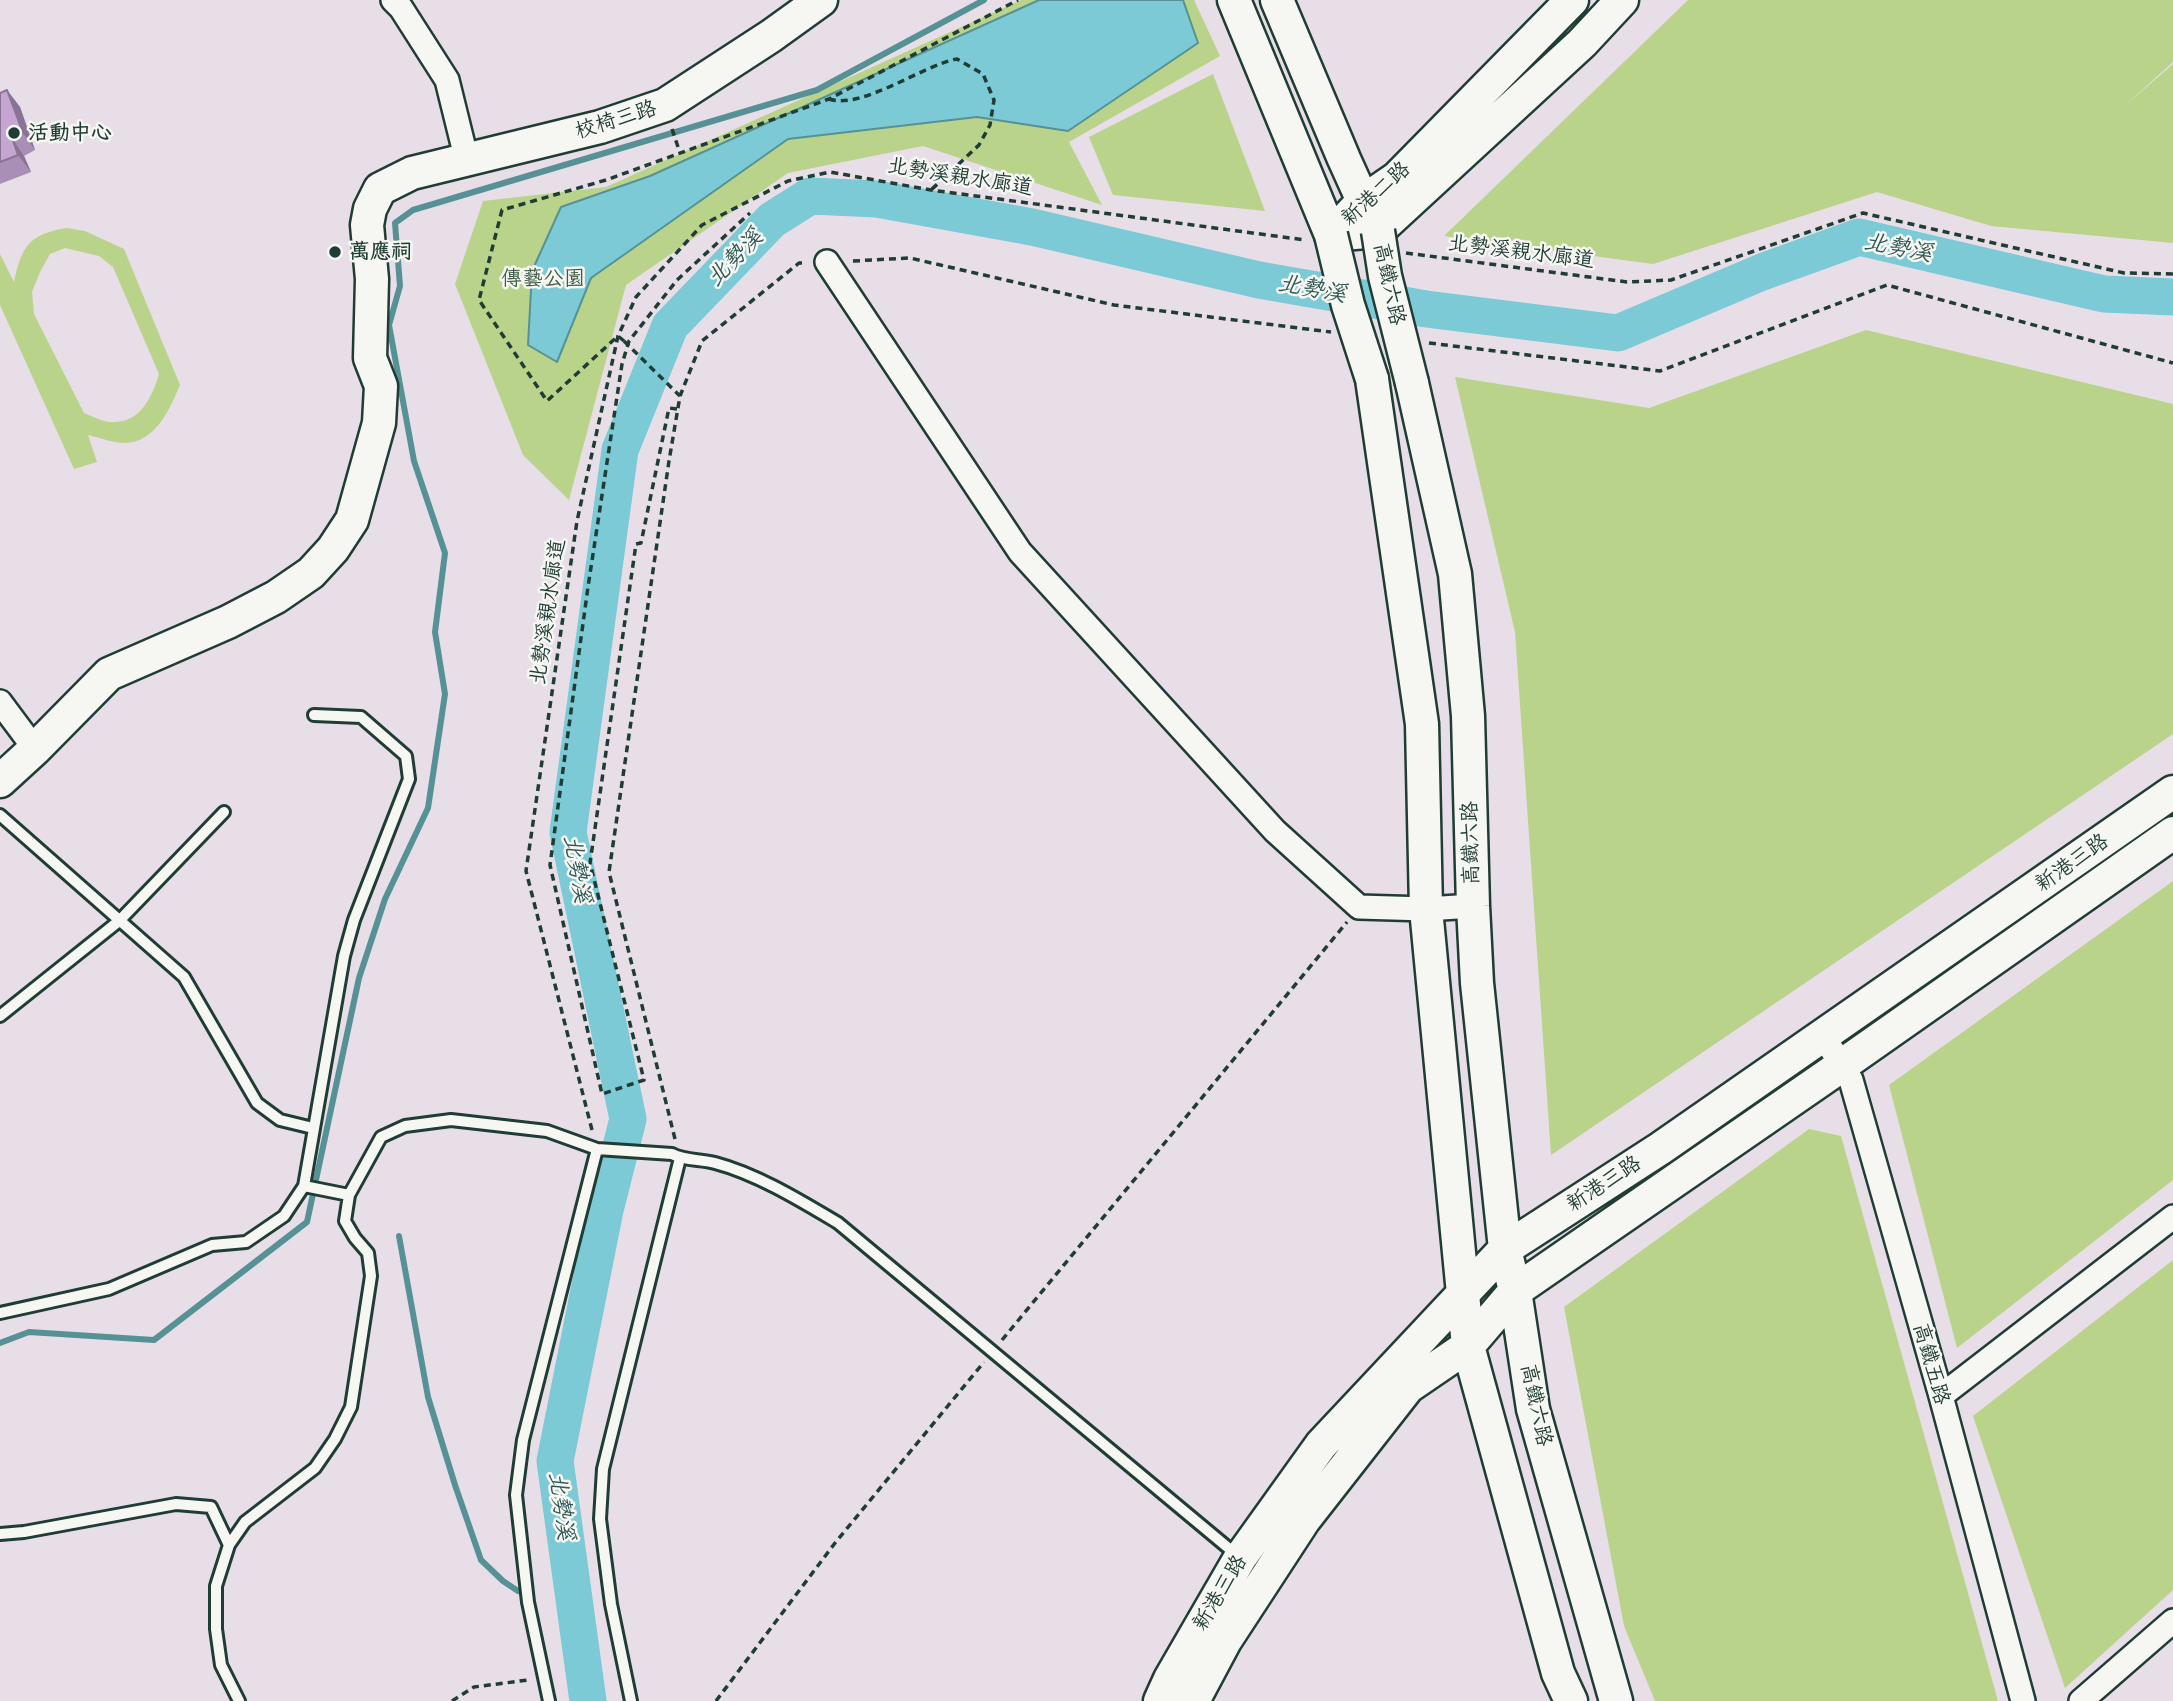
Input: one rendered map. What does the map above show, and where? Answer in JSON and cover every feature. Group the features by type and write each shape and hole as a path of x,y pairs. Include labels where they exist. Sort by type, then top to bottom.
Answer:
{"street":[{"name":"校椅三路","path":"0,781 109,674 229,622 276,597 311,573 333,549 352,520 379,424 381,386 370,358 372,279 368,225 370,209 380,190 412,173 600,127 664,105 771,36 821,0"},
{"name":"高鐵六路","path":"1234,0 1348,305 1372,379 1422,724 1426,909 1468,1346 1558,1673 1571,1701"},
{"name":"高鐵六路","path":"1277,0 1362,202 1387,241 1385,276 1455,574 1468,716 1472,906 1477,983 1505,1249 1515,1291 1533,1409 1616,1701"},
{"name":"新港二路","path":"1323,238 1362,202 1397,178 1572,0"},
{"name":"新港二路","path":"1323,238 1387,241 1622,0"},
{"path":"401,3 447,80 467,161"},
{"path":"827,262 1020,552 1275,831 1359,907 1426,909 1472,906"},
{"path":"0,702 35,749"},
{"name":"新港三路","path":"1160,1701 1240,1558 1321,1445 1505,1249 1661,1147 2173,792"},
{"name":"新港三路","path":"1193,1701 1225,1641 1304,1520 1408,1387 1468,1346 1515,1291 2173,833"},
{"name":"高鐵五路","path":"1822,1034 1851,1080 1941,1396 2023,1701"},
{"path":"1941,1396 2173,1217"},
{"path":"2081,1701 2173,1621"}],"lane":[{"path":"0,1313 109,1289 212,1245 246,1242 284,1216 305,1186 344,956 354,920 410,779 406,756 361,717 314,715"},
{"path":"0,1016 119,921 223,812"},
{"path":"0,815 184,977 257,1103 280,1120 313,1128"},
{"path":"239,1701 221,1665 216,1629 216,1586 229,1545 245,1522 315,1468 335,1439 351,1407 371,1276 368,1252 345,1221 349,1195 381,1137 405,1126 451,1120 547,1131 597,1149 676,1156 715,1163 794,1196 838,1223 1240,1558"},
{"path":"549,1701 528,1602 516,1495 523,1440 597,1149"},
{"path":"631,1701 611,1604 600,1519 603,1469 676,1156"},
{"path":"305,1186 349,1195"},
{"path":"0,1534 176,1504 211,1507 229,1545"}],"path":[{"path":"680,396 618,336 547,401 479,300 502,210 606,180 829,99 1018,0"},
{"path":"829,99 839,102 889,88 945,61 957,59 982,74 994,100 990,125 979,145 931,190"},
{"name":"北勢溪親水廊道","path":"597,1149 526,871 577,521 618,336 636,297 702,225 789,181 830,172 931,190 1323,238"},
{"path":"677,409 669,408 641,543 636,544 590,863 644,1080 602,1094 550,865 622,363 629,341 677,280 750,213"},
{"name":"北勢溪親水廊道","path":"1387,241 1627,282 1671,280 1863,213 2124,273 2173,274"},
{"path":"676,1156 609,872 677,409 702,341 799,263 910,258 1114,305 1332,332"},
{"path":"1428,343 1660,371 1887,285 2173,363"},
{"path":"716,1701 835,1543 1359,907"},
{"path":"452,1701 474,1686 544,1678"}],"green space":[{"name":"傳藝公園","path":"1021,0 1194,0 1220,56 1069,142 1102,205 923,146 788,173 626,285 569,500 523,455 455,284 483,201 606,187"},
{"path":"1688,0 2173,0 2173,62 2120,110 2173,64 2173,243 1991,226 1877,192 1653,264 1444,236"},
{"path":"1213,74 1265,211 1113,195 1089,137"},
{"path":"66,228 85,231 124,249 180,385 154,430 137,441 126,443 88,435 97,462 74,469 0,305 0,254 14,282 20,259 29,244 43,234","holes":["65,248 99,256 113,267 159,374 143,407 130,419 121,421 105,421 84,413 34,314 32,292 50,254"]},
{"path":"1866,330 2173,404 2173,734 1551,1155 1515,632 1455,377 1649,408"},
{"path":"2173,881 2173,1180 1957,1348 1889,1085"},
{"path":"1809,1129 1841,1136 1998,1701 1655,1701 1624,1626 1564,1307"},
{"path":"2173,1260 2173,1590 2065,1688 1973,1416"}],"water":[{"path":"1039,0 1183,0 1198,43 1068,131 977,117 788,139 591,278 557,362 528,345 532,271 561,207 650,176"}],"building":[{"path":"7,90 23,133 12,138 18,155 0,162 0,93"}],"waterway":[{"path":"0,1343 29,1332 154,1340 307,1222 359,978 385,899 428,808 445,694 435,632 445,553 414,461 389,325 400,286 395,223 413,210 817,90 984,0"},
{"name":"北勢溪","path":"588,1701 555,1461 605,1210 628,1119 568,832 620,450 670,326 772,220 810,196 877,199 1032,227 1259,280 1426,309 1618,333 1762,272 1859,237 2104,294 2173,297"},
{"path":"399,1236 428,1397 455,1485 481,1560 518,1591"}],"place":[{"name":"活動中心","path":"14,133"},
{"name":"萬應祠","path":"335,252"}]}
